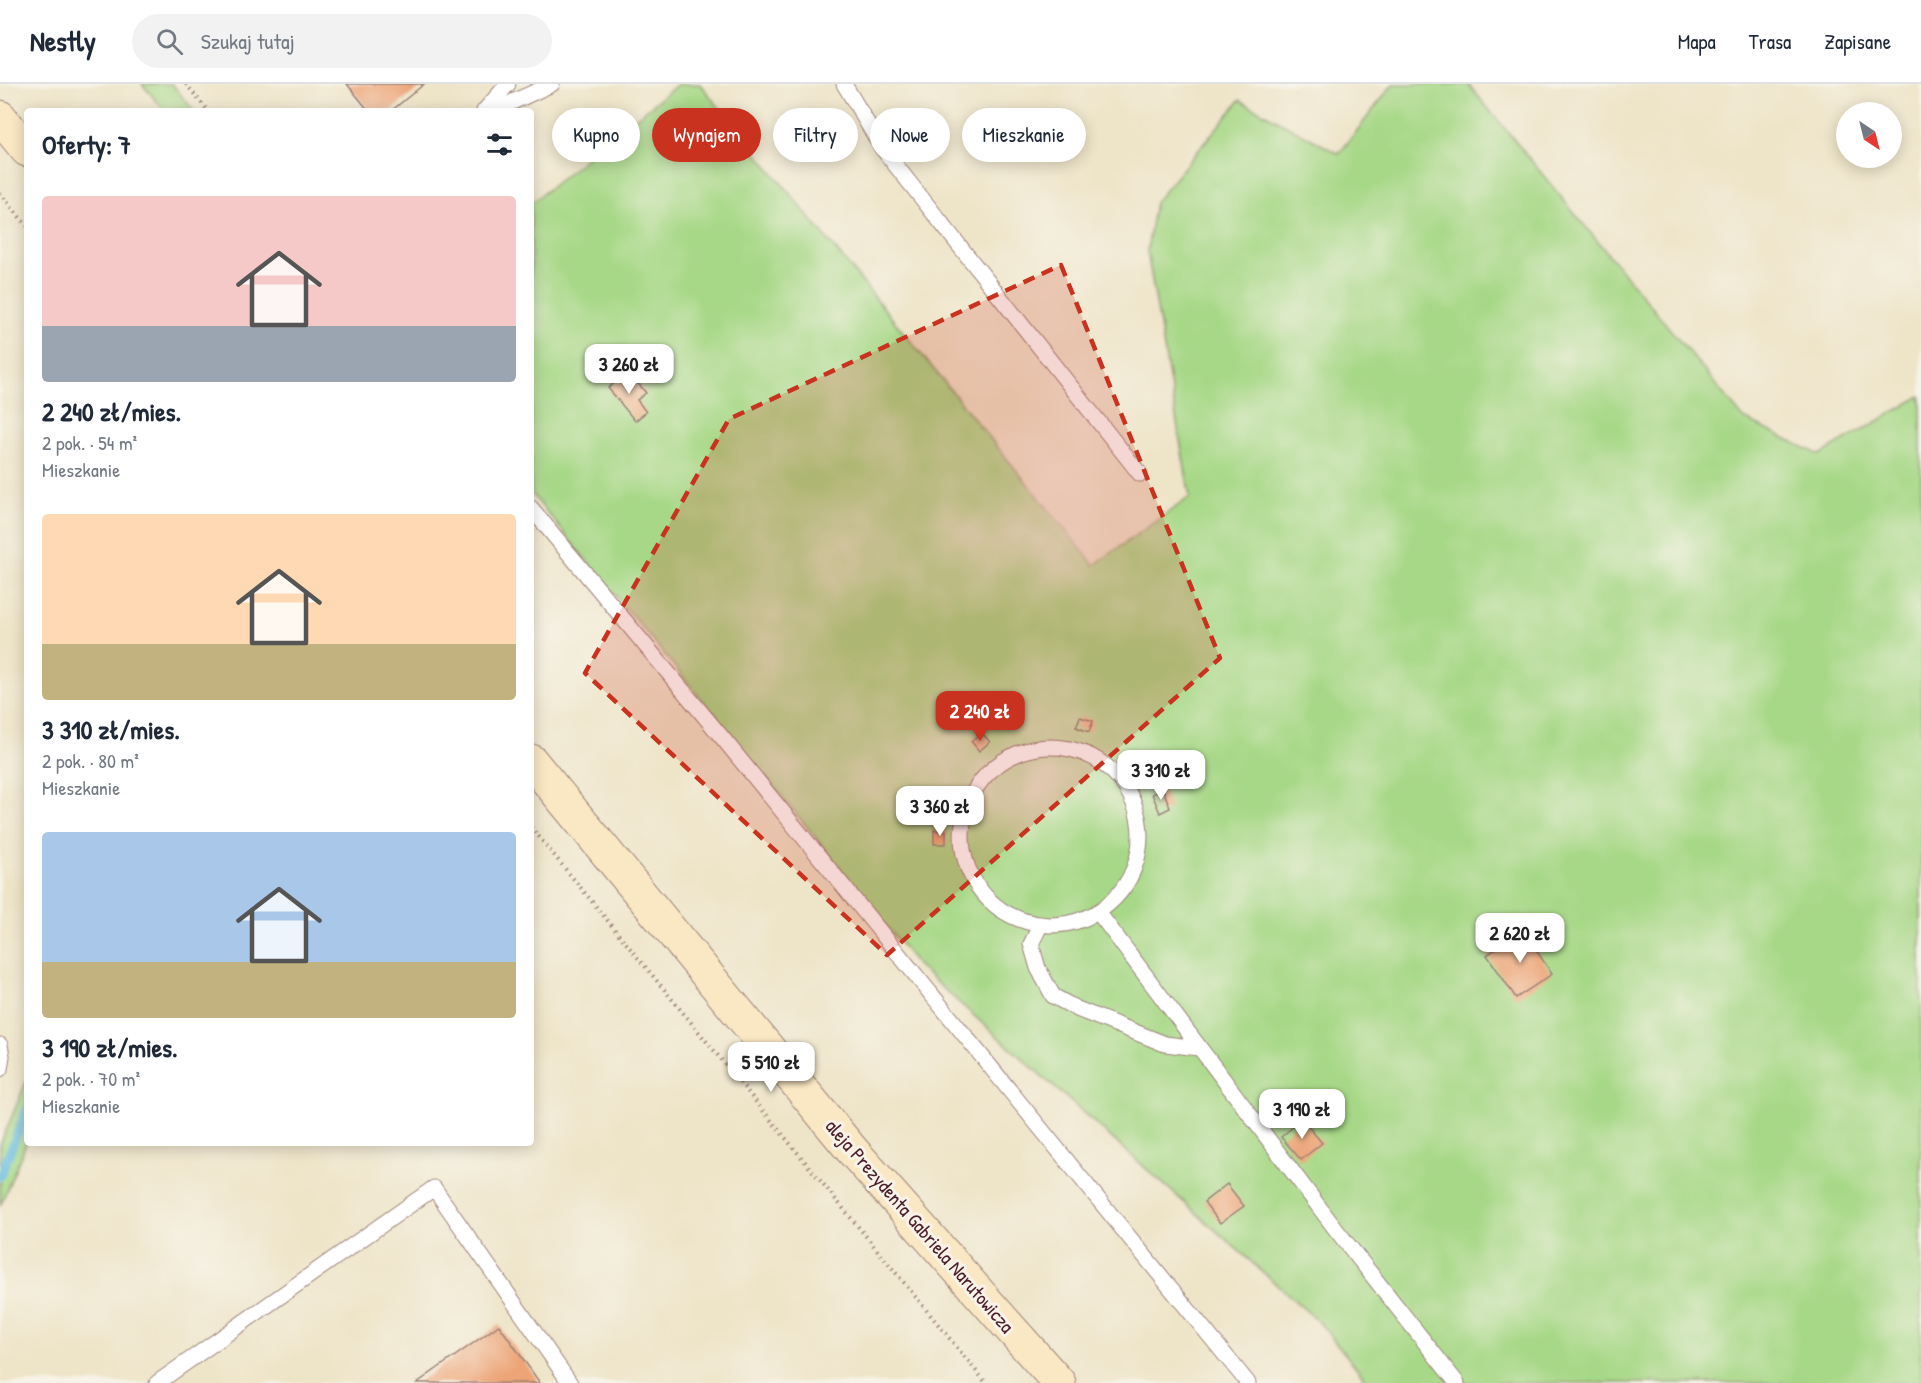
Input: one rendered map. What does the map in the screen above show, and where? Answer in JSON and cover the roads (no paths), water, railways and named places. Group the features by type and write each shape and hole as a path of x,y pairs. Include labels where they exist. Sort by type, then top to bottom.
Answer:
{"street":[{"path":"0,117 24,146"},
{"name":"aleja Prezydenta Gabriela Narutowicza","path":"534,765 851,1149 1059,1383"}],"lane":[{"path":"487,108 508,84"},
{"path":"500,108 552,84"},
{"path":"844,84 882,148 1140,474"},
{"path":"534,512 725,741 1248,1383"},
{"path":"1046,747 1075,750 1101,762 1123,783 1136,809 1140,838 1135,867 1120,892 1098,912 1071,923 1041,924 1013,917 989,900 971,876 962,849 963,819 973,791 992,769 1017,753 1046,747"},
{"path":"1098,912 1327,1217 1457,1383"},
{"path":"1041,924 1031,944 1038,968 1053,996 1077,1010 1165,1044 1199,1048"},
{"path":"0,1045 2,1056 0,1069"},
{"path":"157,1383 434,1188 570,1383"}],"waterway":[{"path":"0,1176 24,1116"}]}
